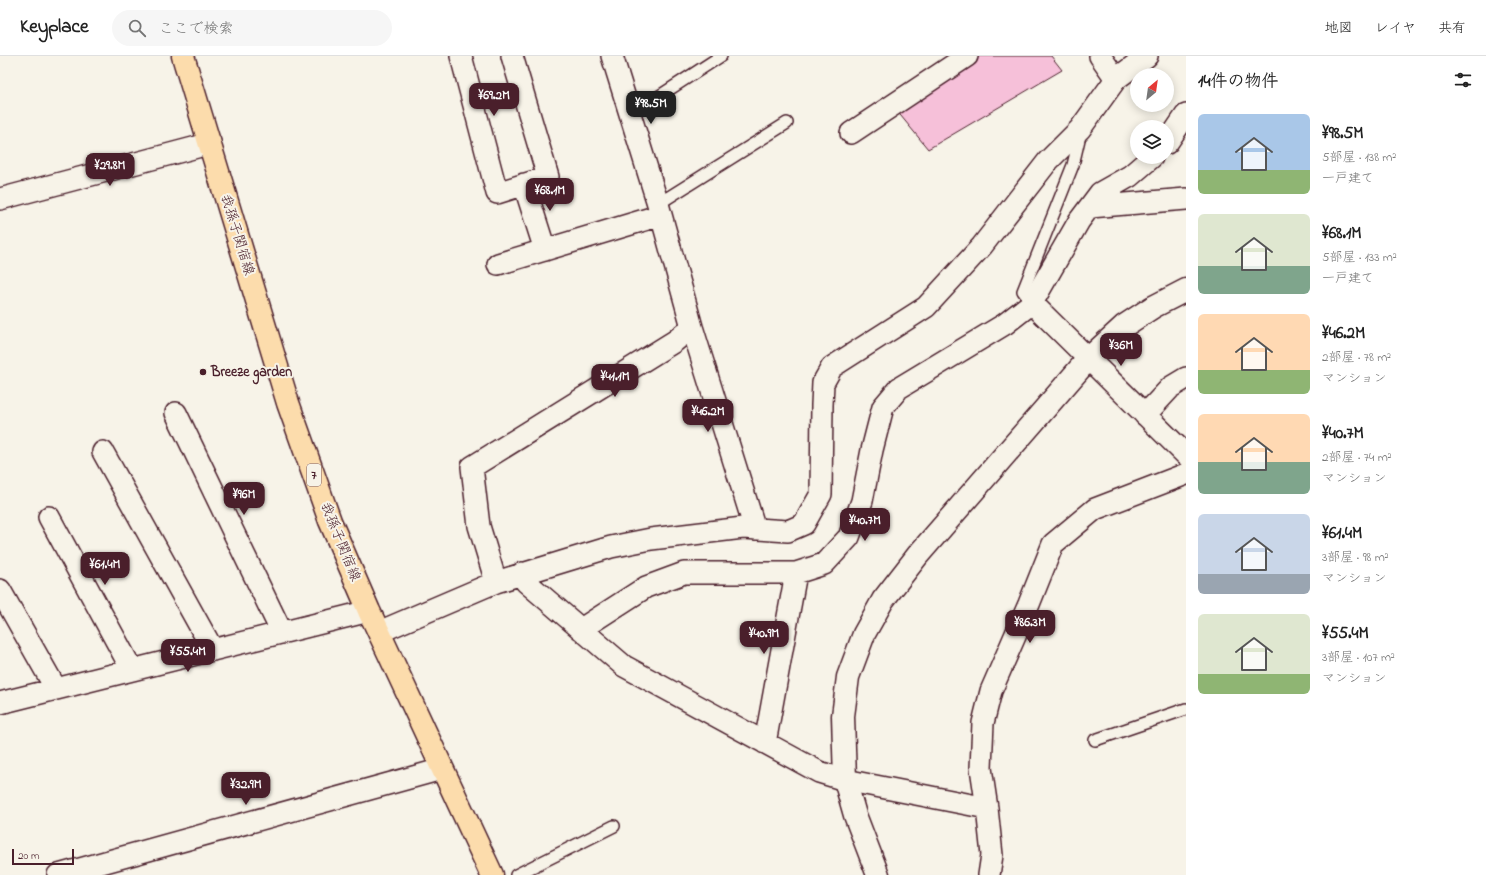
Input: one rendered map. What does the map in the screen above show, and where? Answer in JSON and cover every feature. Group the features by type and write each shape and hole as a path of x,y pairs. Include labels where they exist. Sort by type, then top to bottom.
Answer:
{"main road":[{"name":"我孫子関宿線","path":"183,56 288,403 330,521 369,611 492,875"}],"street":[{"path":"461,56 498,193 548,177 512,56"},
{"path":"612,56 660,209 692,327 755,529"},
{"path":"851,133 967,56"},
{"path":"1100,56 1116,79"},
{"path":"379,632 496,582 611,547 651,539 743,528 788,531 804,524 821,494 823,383 832,367 926,307 982,246 1048,161 1083,125 1116,79 1147,56"},
{"path":"1174,133 1186,115"},
{"path":"0,199 197,147 210,142"},
{"path":"581,629 646,587 684,573 796,573 824,564 849,537 862,501 872,450 883,407 899,388 1005,324 1032,303 1079,221 1100,193 1130,176 1144,164"},
{"path":"524,184 545,250"},
{"path":"1090,207 1186,199"},
{"path":"498,264 545,250 660,209"},
{"path":"878,875 855,815 846,780 843,716 848,677 864,634 883,600 918,555 1089,358 1130,322 1153,307 1186,290"},
{"path":"1032,303 1186,455"},
{"path":"496,582 479,526 472,468 675,341 692,327"},
{"path":"1145,415 1171,387 1186,378"},
{"path":"176,413 282,633"},
{"path":"103,452 213,650"},
{"path":"989,875 992,854 988,808 982,768 983,723 991,691 1029,604 1053,544 1094,509 1186,474"},
{"path":"49,517 132,670"},
{"path":"522,573 526,582 624,666 819,772 846,780 988,808"},
{"path":"765,743 796,573"},
{"path":"0,590 56,689"},
{"path":"0,703 369,611"},
{"path":"58,875 442,769"}],"lane":[{"path":"630,114 721,56"},
{"path":"660,209 787,123"},
{"path":"1032,303 1023,291 1073,165 1083,125"},
{"path":"1095,740 1186,709"},
{"path":"516,875 614,826"}],"building":[{"path":"979,56 1051,56 1062,70 928,149 896,110 961,66"}],"place":[{"name":"Breeze garden","path":"203,372"}]}
